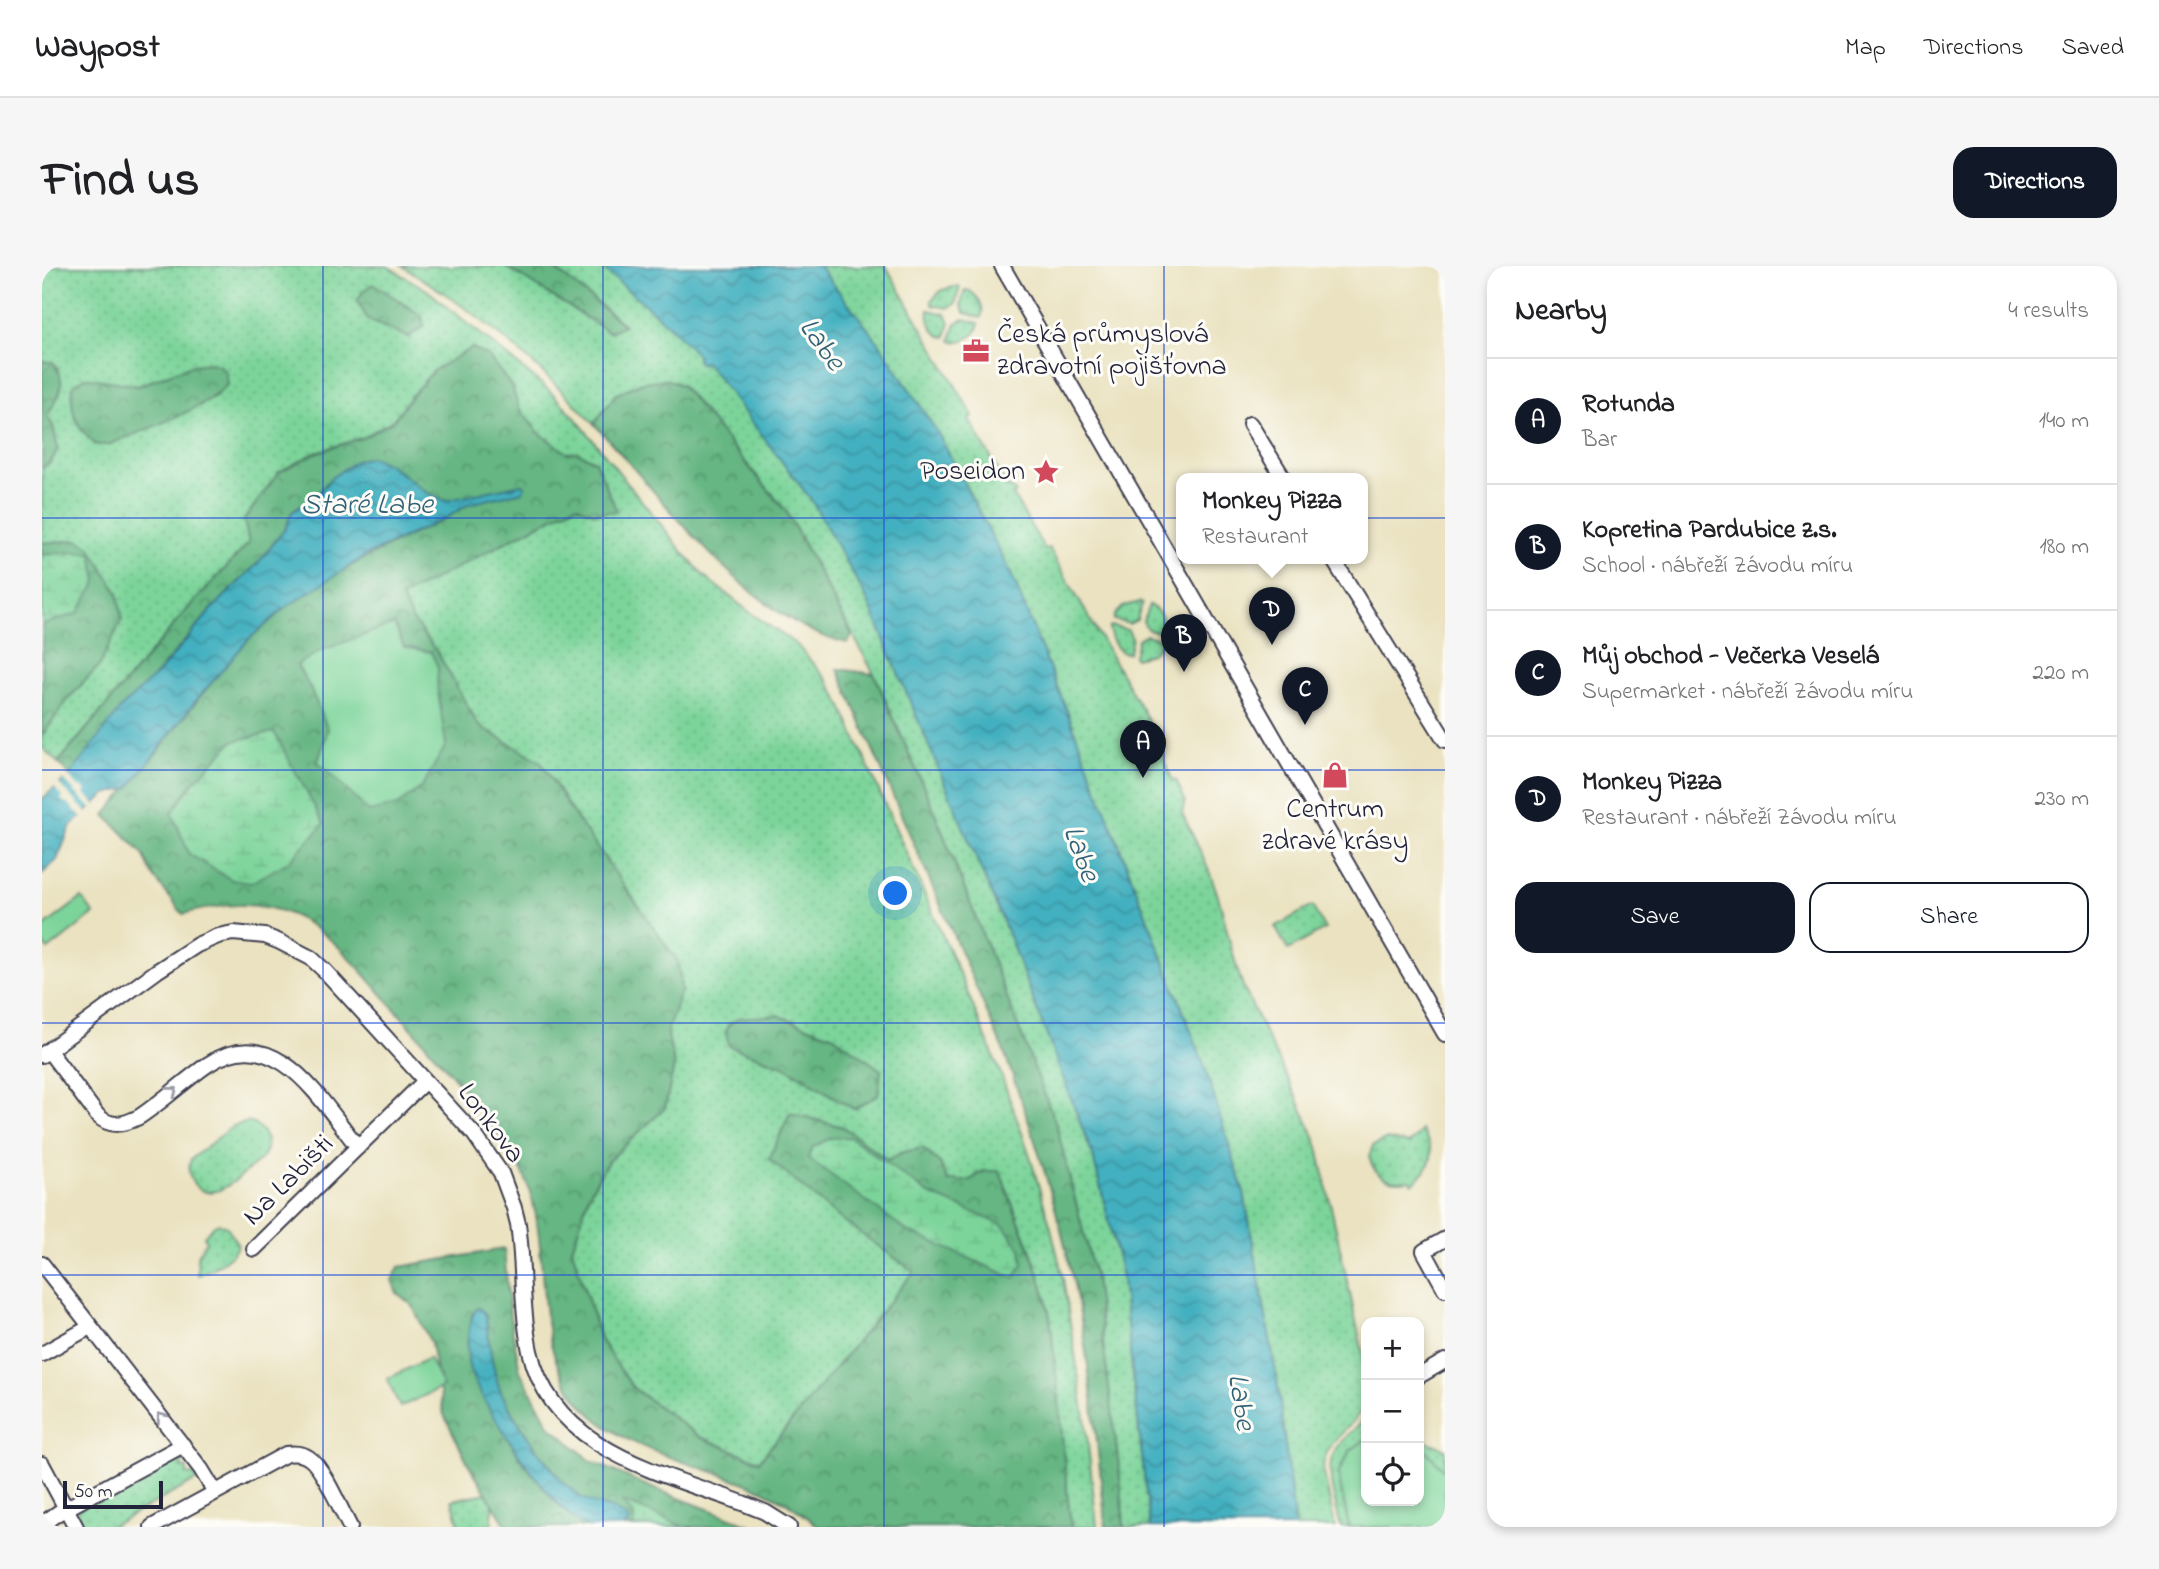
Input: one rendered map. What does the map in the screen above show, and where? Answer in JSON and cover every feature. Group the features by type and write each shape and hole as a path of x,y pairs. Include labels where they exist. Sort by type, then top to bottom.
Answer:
{"street":[{"path":"1002,266 1175,553"},
{"path":"1251,424 1280,473"},
{"path":"1181,564 1445,1034"},
{"path":"1336,564 1445,740"},
{"name":"Lonkova","path":"46,1053 181,954 218,936 248,933 280,942 311,958 490,1155 514,1208 531,1354 552,1400 566,1418 585,1436 608,1451 765,1512 789,1527"},
{"name":"Na Labišti","path":"46,1053 97,1115 108,1124 115,1125 139,1117 218,1058 233,1052 253,1051 274,1056 299,1074 358,1147"},
{"name":"Na Labišti","path":"254,1249 425,1081"},
{"path":"1445,1239 1424,1251 1445,1289"},
{"path":"42,1264 183,1445 215,1492"},
{"path":"42,1354 90,1327"},
{"path":"1424,1373 1445,1361"},
{"path":"42,1524 183,1445"},
{"path":"152,1527 286,1454 304,1455 316,1465 350,1527"},
{"path":"42,1464 76,1527"}],"green space":[{"path":"42,266 387,266 427,290 551,392 573,415 704,576 797,645 828,681 840,702 963,982 1001,1074 1029,1153 1063,1278 1085,1418 1097,1527 1071,1527 1049,1314 1033,1256 1000,1171 983,1171 969,1181 947,1181 940,1163 903,1152 888,1160 869,1148 833,1213 915,1272 759,1461 700,1437 633,1388 601,1341 572,1249 589,1194 608,1161 665,1108 674,1065 667,1031 681,991 678,962 570,809 541,762 478,725 437,652 411,618 400,597 577,505 594,513 567,454 538,432 519,409 512,387 412,395 393,420 364,437 315,453 279,472 244,520 250,543 183,614 58,763 42,747 42,735 70,697 100,665 78,540 42,543 42,468 51,462 53,426 47,416 61,389 54,363 42,361","holes":["368,320 424,326 408,337","192,365 217,396 108,445 101,380 138,386","728,1025 853,1109 786,1067 729,1046"]},
{"path":"402,266 505,266 609,332 624,324 551,266 599,266 680,335 699,356 697,360 704,362 712,370 812,501 867,599 1005,926 1093,1156 1121,1271 1150,1527 1124,1527 1119,1466 1056,1124 933,808 874,674 786,511 681,385 665,379 640,383 615,395 594,424 573,401 504,338 454,300"},
{"path":"505,266 551,266 624,325 609,332"},
{"path":"819,266 886,266 973,416 969,419 1009,489 1012,488 1016,493 1013,495 1045,550 1049,548 1155,732 1154,736 1173,781 1176,780 1185,800 1182,813 1214,885 1244,988 1318,1147 1361,1344 1361,1410 1329,1448 1323,1468 1335,1527 1295,1527 1277,1379 1244,1193 1203,1062 1009,569 939,435 879,343"},
{"path":"374,284 422,316 424,326 408,337 368,320 357,301 364,290"},
{"path":"960,287 955,304 948,308 932,305 932,300 942,290"},
{"path":"965,290 973,293 980,303 983,310 981,318 965,313 961,305"},
{"path":"929,310 946,314 950,322 946,337 932,328"},
{"path":"964,319 979,323 978,328 970,337 953,342 951,340 956,323"},
{"path":"472,348 488,356 512,387 519,409 538,432 567,453 577,452 595,461 617,511 594,513 576,505 401,597 411,618 437,652 478,725 541,762 570,809 678,962 681,991 667,1031 674,1065 665,1108 608,1161 589,1194 572,1249 601,1341 633,1388 700,1437 759,1461 914,1272 833,1213 769,1159 790,1113 843,1127 888,1160 903,1152 923,1148 940,1163 948,1181 969,1181 984,1171 1000,1171 1044,1290 1049,1314 1071,1527 819,1527 792,1506 770,1494 643,1447 600,1422 582,1405 565,1380 554,1354 544,1298 535,1211 527,1183 514,1156 463,1088 356,964 323,934 292,915 251,905 224,906 183,914 153,876 143,854 105,815 246,642 289,604 339,572 465,506 523,491 523,484 446,501 427,493 390,465 331,478 316,496 292,512 285,529 258,563 213,608 70,775 58,763 183,614 249,543 244,520 279,472 315,453 364,437 393,421 434,370","holes":["404,647 431,652 438,667 437,685 318,762 328,729 297,665"]},
{"path":"42,361 54,363 61,377 61,384 47,416 53,426 58,448 51,462 42,468"},
{"path":"211,363 226,372 227,385 188,411 108,445 96,445 79,426 72,404 73,386 85,377 138,386 192,365"},
{"path":"665,379 681,385 786,511 852,635 848,643 818,634 755,594 697,540 594,424 615,395 640,383"},
{"path":"78,540 90,547 118,593 122,619 100,665 70,697 42,735 42,543"},
{"path":"75,552 92,554 97,582 78,613 42,625 42,555"},
{"path":"1142,603 1137,620 1129,624 1114,620 1124,606"},
{"path":"1149,605 1162,617 1164,634 1147,629 1143,621"},
{"path":"394,624 404,647 431,652 438,667 437,685 446,745 422,787 398,805 369,812 318,762 328,729 297,665 320,651"},
{"path":"1111,626 1128,630 1132,638 1129,653 1123,653 1115,645 1109,628"},
{"path":"1146,635 1161,639 1161,644 1151,654 1135,658 1138,639"},
{"path":"838,669 874,674 933,808 1056,1124 1095,1278 1124,1527 1106,1527 1079,1309 1056,1209 1025,1111 1002,1047"},
{"path":"274,732 324,824 288,862 251,883 232,880 189,854 172,813 192,784 233,741"},
{"path":"82,898 94,914 48,950 42,943 42,928"},
{"path":"1312,906 1325,929 1288,950 1275,927"},
{"path":"777,1015 834,1036 881,1070 878,1095 854,1109 786,1067 729,1046 726,1033 728,1025 739,1018"},
{"path":"249,1122 260,1129 266,1138 266,1149 260,1160 220,1190 203,1191 195,1185 189,1173 191,1159 233,1126"},
{"path":"1421,1130 1429,1145 1431,1158 1420,1177 1413,1183 1410,1180 1390,1180 1379,1174 1369,1156 1373,1146 1387,1139 1408,1144"},
{"path":"850,1137 927,1193 1003,1225 1021,1249 1023,1264 1014,1278 907,1231 808,1158 813,1147 831,1138"},
{"path":"219,1223 228,1228 238,1245 226,1260 198,1275 197,1257 206,1241 204,1236"},
{"path":"504,1249 510,1317 520,1371 549,1425 591,1461 755,1527 623,1527 625,1526 614,1509 588,1503 577,1495 537,1449 504,1397 490,1350 486,1315 472,1314 468,1346 470,1369 479,1389 523,1462 559,1506 587,1527 507,1527 469,1465 444,1415 431,1343 412,1305 397,1293 392,1280 399,1267"},
{"path":"429,1358 443,1387 400,1407 387,1379"},
{"path":"1361,1422 1361,1443 1350,1451 1338,1474 1349,1527 1341,1527 1332,1491 1331,1462 1339,1445"},
{"path":"1424,1440 1445,1449 1445,1471 1424,1449"},
{"path":"1361,1443 1361,1506 1424,1506 1424,1448 1445,1471 1445,1527 1349,1527 1338,1474 1350,1451"},
{"path":"173,1457 182,1459 182,1468 187,1468 187,1474 195,1475 197,1480 110,1527 84,1527 78,1509"},
{"path":"487,1493 493,1507 491,1527 460,1527 452,1500"},
{"path":"621,1501 685,1527 634,1527 634,1516"}],"water":[{"name":"Labe","path":"599,266 819,266 879,343 939,435 1009,569 1203,1062 1244,1193 1277,1379 1295,1527 1150,1527 1121,1271 1093,1156 1005,926 867,599 812,501 712,370 704,362 700,364 698,356 675,332"},
{"name":"Staré Labe","path":"371,457 390,465 427,493 445,501 522,484 525,486 523,491 469,504 446,518 367,555 285,608 248,640 194,703 129,788 106,794 71,826 57,860 42,874 42,799 70,775 121,708 161,670 213,608 258,563 285,529 292,512 316,496 331,478 357,460"},
{"path":"478,1308 486,1315 498,1384 521,1428 569,1487 585,1500 625,1516 630,1522 625,1526 588,1527 574,1519 539,1482 503,1431 470,1370 469,1328"}],"pier":[{"path":"66,774 86,791 84,793 97,806 93,810 62,778"},
{"path":"57,782 88,814 83,818 61,799 63,797 53,786"}],"place":[{"name":"Česká průmyslová zdravotní pojišťovna","path":"976,351"},
{"name":"Poseidon","path":"1046,472"},
{"name":"Monkey Pizza","path":"1272,645"},
{"name":"Kopretina Pardubice z.s.","path":"1184,672"},
{"name":"Můj obchod - Večerka Veselá","path":"1305,725"},
{"name":"Centrum zdravé krásy","path":"1335,775"},
{"name":"Rotunda","path":"1143,778"}]}
